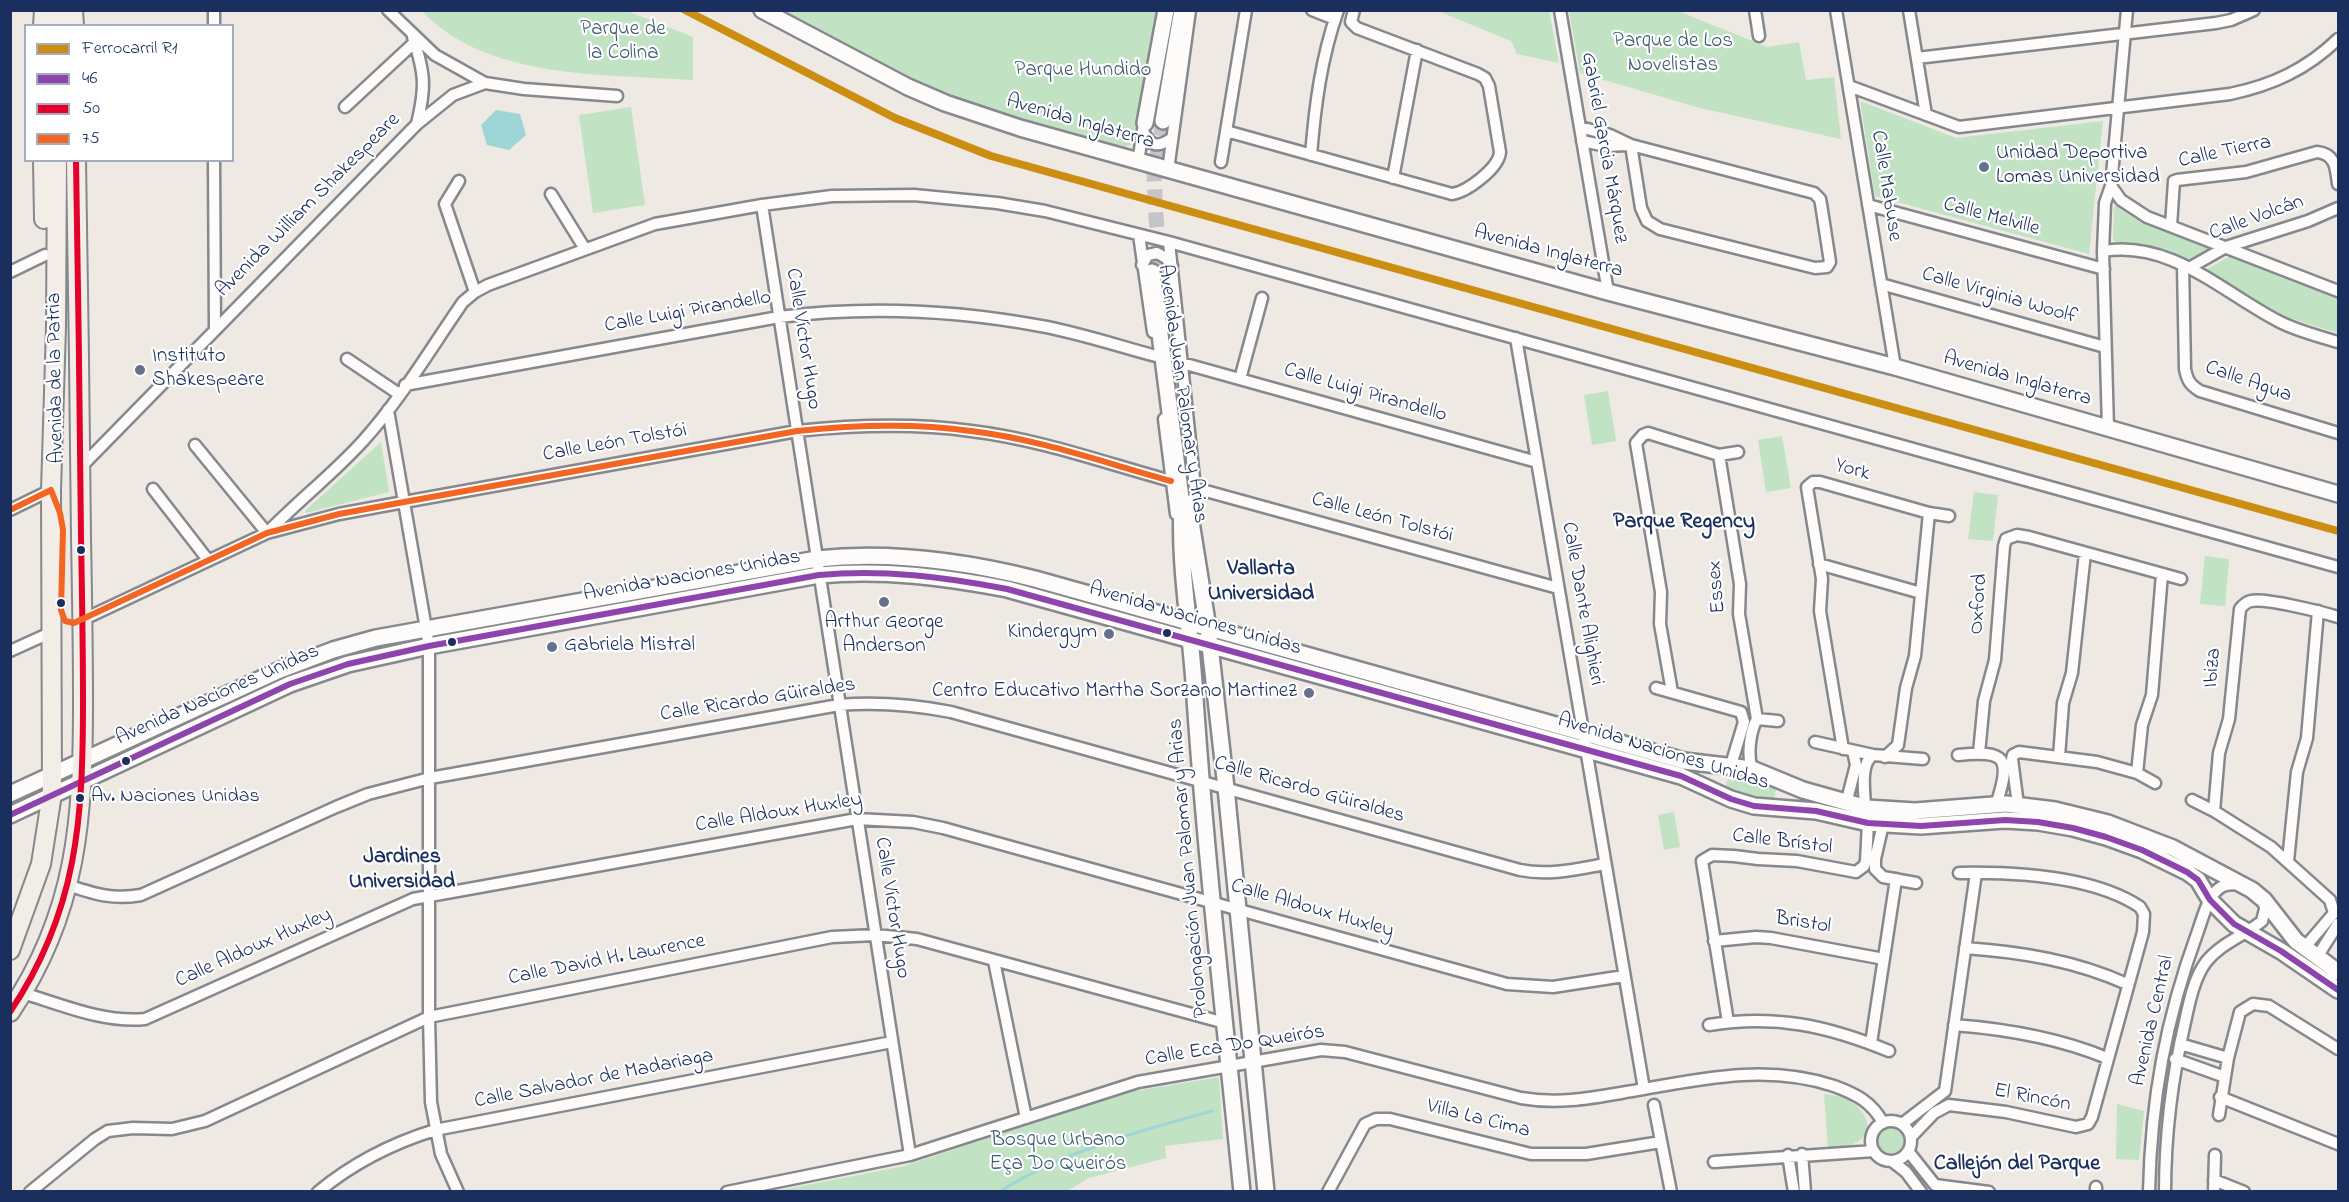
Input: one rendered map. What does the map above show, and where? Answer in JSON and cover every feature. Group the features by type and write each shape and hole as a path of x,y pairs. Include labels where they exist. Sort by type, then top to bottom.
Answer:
{"main road":[{"path":"44,162 45,255 56,340"},
{"name":"Avenida de la Patria","path":"10,950 41,864 52,794 51,490 56,340 57,162"},
{"name":"Avenida de la Patria","path":"10,1012 23,993 54,929 77,841 82,780 76,162"},
{"path":"78,340 87,260 87,162"},
{"path":"51,490 60,513 63,530 63,616 70,622 82,620"}],"street":[{"path":"388,10 413,37 435,55 485,83"},
{"name":"Avenida Inglaterra","path":"762,10 908,87 945,103 1020,128 1608,292 1895,367 2338,494"},
{"path":"1138,162 1165,10"},
{"path":"1163,121 1182,10"},
{"path":"1168,170 1190,10"},
{"path":"1221,162 1246,10"},
{"path":"1311,155 1316,98 1337,15 1312,10"},
{"path":"1226,131 1452,194 1468,189 1500,159 1489,86 1485,78 1357,28 1351,22 1354,10"},
{"name":"Gabriel Garcia Márquez","path":"1560,10 1608,292"},
{"path":"1755,10 1759,36"},
{"name":"Calle Mabuse","path":"1836,10 1895,367"},
{"path":"1909,10 1926,115"},
{"path":"2108,428 2103,252 2105,203 2111,186 2127,10"},
{"path":"1917,58 2216,23 2231,20 2254,10"},
{"path":"413,37 424,78 423,102 417,124"},
{"path":"345,107 413,37"},
{"path":"1849,86 1959,127 2230,94 2254,89 2278,81 2303,68 2338,39"},
{"path":"1393,177 1417,50"},
{"name":"Avenida William Shakespeare","path":"80,468 417,124 453,95 485,83 524,89 617,96"},
{"path":"423,102 429,111 438,108"},
{"path":"1144,127 1148,141 1152,144 1163,144 1171,139"},
{"path":"1580,127 1610,135 1631,145 1814,193 1820,198 1830,262 1827,267 1815,268 1660,229 1647,221 1641,208 1631,145"},
{"path":"1582,141 1606,146 1631,145"},
{"name":"Calle Tierra","path":"2171,225 2172,188 2177,180 2246,172 2317,152 2324,153 2333,159 2338,184"},
{"path":"214,162 215,329"},
{"path":"459,181 445,204 475,292"},
{"path":"2111,186 2121,200 2135,211 2338,291"},
{"path":"551,194 585,249"},
{"path":"195,445 267,533 364,440 388,410 463,302 475,292 655,224 762,205 832,196 914,195 997,203 1045,212 1169,242 2338,567"},
{"name":"Calle Víctor Hugo","path":"762,205 910,1155"},
{"name":"Calle Melville","path":"1868,205 2104,269"},
{"name":"Calle Volcán","path":"2186,267 2226,247 2308,221 2338,208"},
{"name":"Avenida Juan Palomar y Arias","path":"1139,235 1157,269 1182,363 1195,488 1197,551"},
{"name":"Avenida Juan Palomar y Arias","path":"1169,242 1157,269 1156,356 1180,540"},
{"path":"2103,252 2117,249 2144,250 2186,267 2278,321 2338,342"},
{"path":"10,272 45,255"},
{"name":"Calle Agua","path":"2186,267 2185,369 2187,380 2192,386 2200,391 2338,433"},
{"name":"Avenida Juan Palomar y Arias","path":"1157,269 1182,506 1180,540"},
{"name":"Avenida Juan Palomar y Arias","path":"1157,269 1197,551"},
{"name":"Calle Virginia Woolf","path":"1881,284 2105,347"},
{"path":"1240,379 1262,298"},
{"name":"Calle Luigi Pirandello","path":"402,390 779,317 858,310 965,316 1042,326 1156,356"},
{"name":"Calle Dante Alighieri","path":"1516,338 1644,1089"},
{"path":"347,359 402,390"},
{"name":"Calle Luigi Pirandello","path":"1182,363 1537,462"},
{"path":"388,410 428,628 431,1101 441,1154 458,1191"},
{"name":"Calle León Tolstói","path":"82,620 267,533 339,514 797,431 849,426 913,426 972,431 1035,443 1171,481"},
{"path":"1671,692 1660,624 1661,592 1636,447 1638,439 1648,433 1719,455 1738,452"},
{"name":"Essex","path":"1719,455 1740,584 1740,614 1758,719 1753,726 1751,742 1752,769"},
{"name":"York","path":"1846,804 1856,765 1848,750 1820,611 1821,579 1807,487 1813,482 1820,482 1929,513 1949,516"},
{"name":"Calle León Tolstói","path":"1195,488 1558,588"},
{"path":"153,489 208,560"},
{"path":"10,510 51,490"},
{"path":"1886,757 1898,745 1906,688 1915,656 1929,513"},
{"name":"Oxford","path":"1979,753 1984,701 1995,660 2006,539 2018,535 2029,537 2181,579"},
{"name":"Prolongación Juan Palomar y Arias","path":"1180,540 1190,623 1201,781 1242,1191"},
{"name":"Prolongación Juan Palomar y Arias","path":"1197,551 1226,788 1266,1191"},
{"path":"2059,757 2063,703 2072,674 2085,553"},
{"name":"Avenida Naciones Unidas","path":"10,794 307,659 376,638 817,559 850,555 881,555 969,564 1035,579 1684,761 1752,769 1875,817 1915,811 1996,805 2018,805 2083,815 2173,848 2241,883 2264,900 2296,941 2338,972"},
{"path":"1819,564 1921,592"},
{"name":"Avenida Naciones Unidas","path":"10,815 290,684 348,664 429,646 819,575 861,572 899,573 1007,589 1681,776 1731,799 1761,807 1875,817 1921,826 2005,820 2038,822 2073,828 2142,850 2187,872 2198,880 2210,900 2224,916 2338,990"},
{"path":"2137,773 2142,725 2152,695 2162,574"},
{"name":"Ibiza","path":"2214,811 2219,753 2229,719 2240,609 2253,601 2318,611 2338,618"},
{"path":"2288,861 2297,772 2307,738 2318,611"},
{"path":"10,651 52,632"},
{"path":"1656,688 1743,714 1744,722 1728,765 1715,775 1717,792"},
{"name":"Calle Ricardo Güiraldes","path":"67,885 106,897 123,898 141,895 368,794 430,778 839,705 893,704 951,712 1532,873 1557,872 1605,864"},
{"path":"1758,719 1778,721"},
{"path":"1815,742 1873,755 1923,759"},
{"path":"2018,805 2012,764 2013,755 2019,752 2097,762 2137,773 2155,783"},
{"path":"1958,755 1979,753 1996,755 2003,763 2002,781 1996,805"},
{"path":"1873,755 1868,759 1865,767 1875,817 1874,864 1878,873 1883,877 1916,883"},
{"path":"1761,807 1777,798 1778,787 1774,776"},
{"path":"2192,800 2271,847 2330,900 2334,908 2331,917 2320,926 2305,947"},
{"name":"Calle Brístol","path":"1714,941 1701,865 1704,858 1716,855 1783,860 1856,872 1864,866 1866,861 1875,817"},
{"name":"Calle Aldoux Huxley","path":"23,993 110,1018 126,1021 145,1019 400,904 429,895 857,819 913,822 943,828 1507,984 1553,987 1624,976"},
{"name":"El Rincón","path":"1911,1137 1934,1113 1950,1105 2013,1114 2076,1127 2084,1126 2092,1117 2142,932 2144,914 2140,907 2096,888 2053,878 2016,873 1959,873"},
{"path":"1902,1124 1945,1091 1976,873"},
{"path":"1871,1043 1896,879"},
{"path":"2210,900 2222,886 2241,883"},
{"name":"Avenida Central","path":"2149,1191 2160,1060 2189,954 2210,900"},
{"name":"Avenida Central","path":"2165,1191 2165,1155 2175,1059 2190,997 2204,965 2216,951 2262,921 2265,909 2264,900"},
{"path":"2317,957 2338,924"},
{"name":"Calle David H. Lawrence","path":"30,1191 95,1138 108,1131 133,1128 172,1129 205,1121 429,1017 832,937 876,935 917,939 1225,1023"},
{"name":"Bristol","path":"1714,941 1771,938 1884,959"},
{"path":"1714,941 1728,1022"},
{"path":"1965,948 2023,953 2057,960 2127,984"},
{"path":"994,961 1026,1118"},
{"path":"2219,1115 2220,1097 2240,1012 2253,1004 2268,1006 2338,1049"},
{"path":"1709,1025 1738,1020 1786,1022 1828,1029 1889,1051"},
{"path":"1954,1025 2026,1035 2072,1046 2107,1058"},
{"name":"Calle Salvador de Madariaga","path":"318,1191 383,1150 435,1130 891,1042"},
{"path":"2180,1044 2228,1058"},
{"name":"Calle Eca Do Queirós","path":"727,1191 910,1155 1119,1087 1313,1051 1337,1050 1521,1098 1551,1102 1581,1100 1728,1075 1783,1075 1817,1081 1853,1093 1871,1104 1884,1123"},
{"path":"2175,1059 2225,1077"},
{"path":"2220,1097 2338,1144"},
{"path":"2156,1099 2170,1101"},
{"path":"1654,1105 1671,1191"},
{"name":"Villa La Cima","path":"1328,1191 1365,1124 1376,1119 1390,1119 1540,1155 1586,1154 1661,1142"},
{"path":"1892,1161 1901,1158 1908,1151 1911,1137 1902,1124 1893,1121 1884,1123 1874,1132 1872,1145 1874,1151 1906,1172 1921,1191"},
{"path":"1714,1162 1802,1154 1874,1151"},
{"path":"1908,1151 1935,1185 1989,1191"},
{"path":"1802,1154 1805,1191"},
{"path":"1788,1155 1794,1191"},
{"path":"2214,1191 2215,1155"},
{"path":"2214,1180 2244,1191"}],"green space":[{"name":"Parque de la Colina","path":"422,11 627,11 693,37 693,80 585,74 513,62 479,50 448,34"},
{"name":"Parque Hundido","path":"776,11 1156,11 1133,142 1125,147 972,104 919,84"},
{"path":"1438,11 1549,11 1559,63 1517,54 1511,41"},
{"name":"Parque de Los Novelistas","path":"1569,11 1678,11 1767,47 1799,42 1806,80 1834,77 1841,139 1700,108 1580,73"},
{"name":"Unidad Deportiva Lomas Universidad","path":"1860,101 1956,138 2103,121 2089,254 1875,196"},
{"path":"631,107 645,205 593,213 579,115"},
{"path":"2114,206 2119,206 2126,212 2213,248 2189,262 2152,247 2116,245 2113,238"},
{"path":"2232,255 2338,296 2338,333 2283,316 2204,271"},
{"path":"1608,391 1616,441 1592,445 1584,395"},
{"path":"1782,436 1791,488 1766,492 1758,440"},
{"path":"381,442 389,492 306,513 306,510"},
{"path":"1974,492 1998,495 1993,541 1968,539"},
{"path":"2205,556 2229,559 2225,606 2200,604"},
{"path":"1733,775 1762,779 1776,790 1774,798 1767,802 1737,794 1726,786 1727,781"},
{"path":"1674,812 1680,847 1664,850 1658,815"},
{"name":"Bosque Urbano Eça Do Queirós","path":"1219,1077 1223,1139 1165,1146 1166,1158 1089,1178 1067,1191 776,1191 904,1166 1129,1092"},
{"path":"1824,1094 1847,1099 1862,1112 1868,1130 1860,1140 1841,1147 1828,1147"},
{"path":"2117,1104 2144,1111 2139,1160 2116,1159"},
{"path":"1892,1126 1898,1127 1906,1135 1906,1147 1898,1155 1892,1156 1886,1155 1878,1147 1877,1141 1878,1135 1886,1127"}],"water":[{"path":"496,110 520,114 526,135 509,150 487,145 481,125"}],"waterway":[{"path":"999,1192 1049,1165 1102,1144 1212,1111"}],"tunnel":[{"path":"1162,273 1154,174 1163,121"}],"rail line":[{"name":"R1","path":"685,10 895,118 991,156 2338,531"}],"transit line":[{"name":"50","path":"10,1012 33,974 50,937 63,900 78,824 83,743 83,659 76,162"},
{"name":"75","path":"10,510 51,490 60,513 63,530 61,610 65,621 74,623 267,533 339,514 797,431 884,426 971,431 1047,446 1171,481"},
{"name":"46","path":"10,815 290,684 348,664 429,646 819,575 843,573 914,575 1007,589 1681,776 1731,799 1754,806 1816,811 1868,823 1921,826 2005,820 2038,822 2106,837 2142,850 2187,872 2198,880 2210,900 2234,924 2281,951 2338,990"}],"place":[{"name":"Unidad Deportiva Lomas Universidad","path":"1984,167"},
{"name":"Instituto Shakespeare","path":"140,370"},
{"name":"Arthur George Anderson","path":"884,602"},
{"name":"Kindergym","path":"1109,634"},
{"name":"Gabriela Mistral","path":"552,647"},
{"name":"Centro Educativo Martha Sorzano Martinez","path":"1309,693"},
{"name":"Av. Naciones Unidas","path":"80,798"}],"district":[{"name":"Parque Regency","path":"1684,523"},
{"name":"Vallarta Universidad","path":"1261,582"},
{"name":"Jardines Universidad","path":"402,870"},
{"name":"Callejón del Parque","path":"2017,1165"}]}
